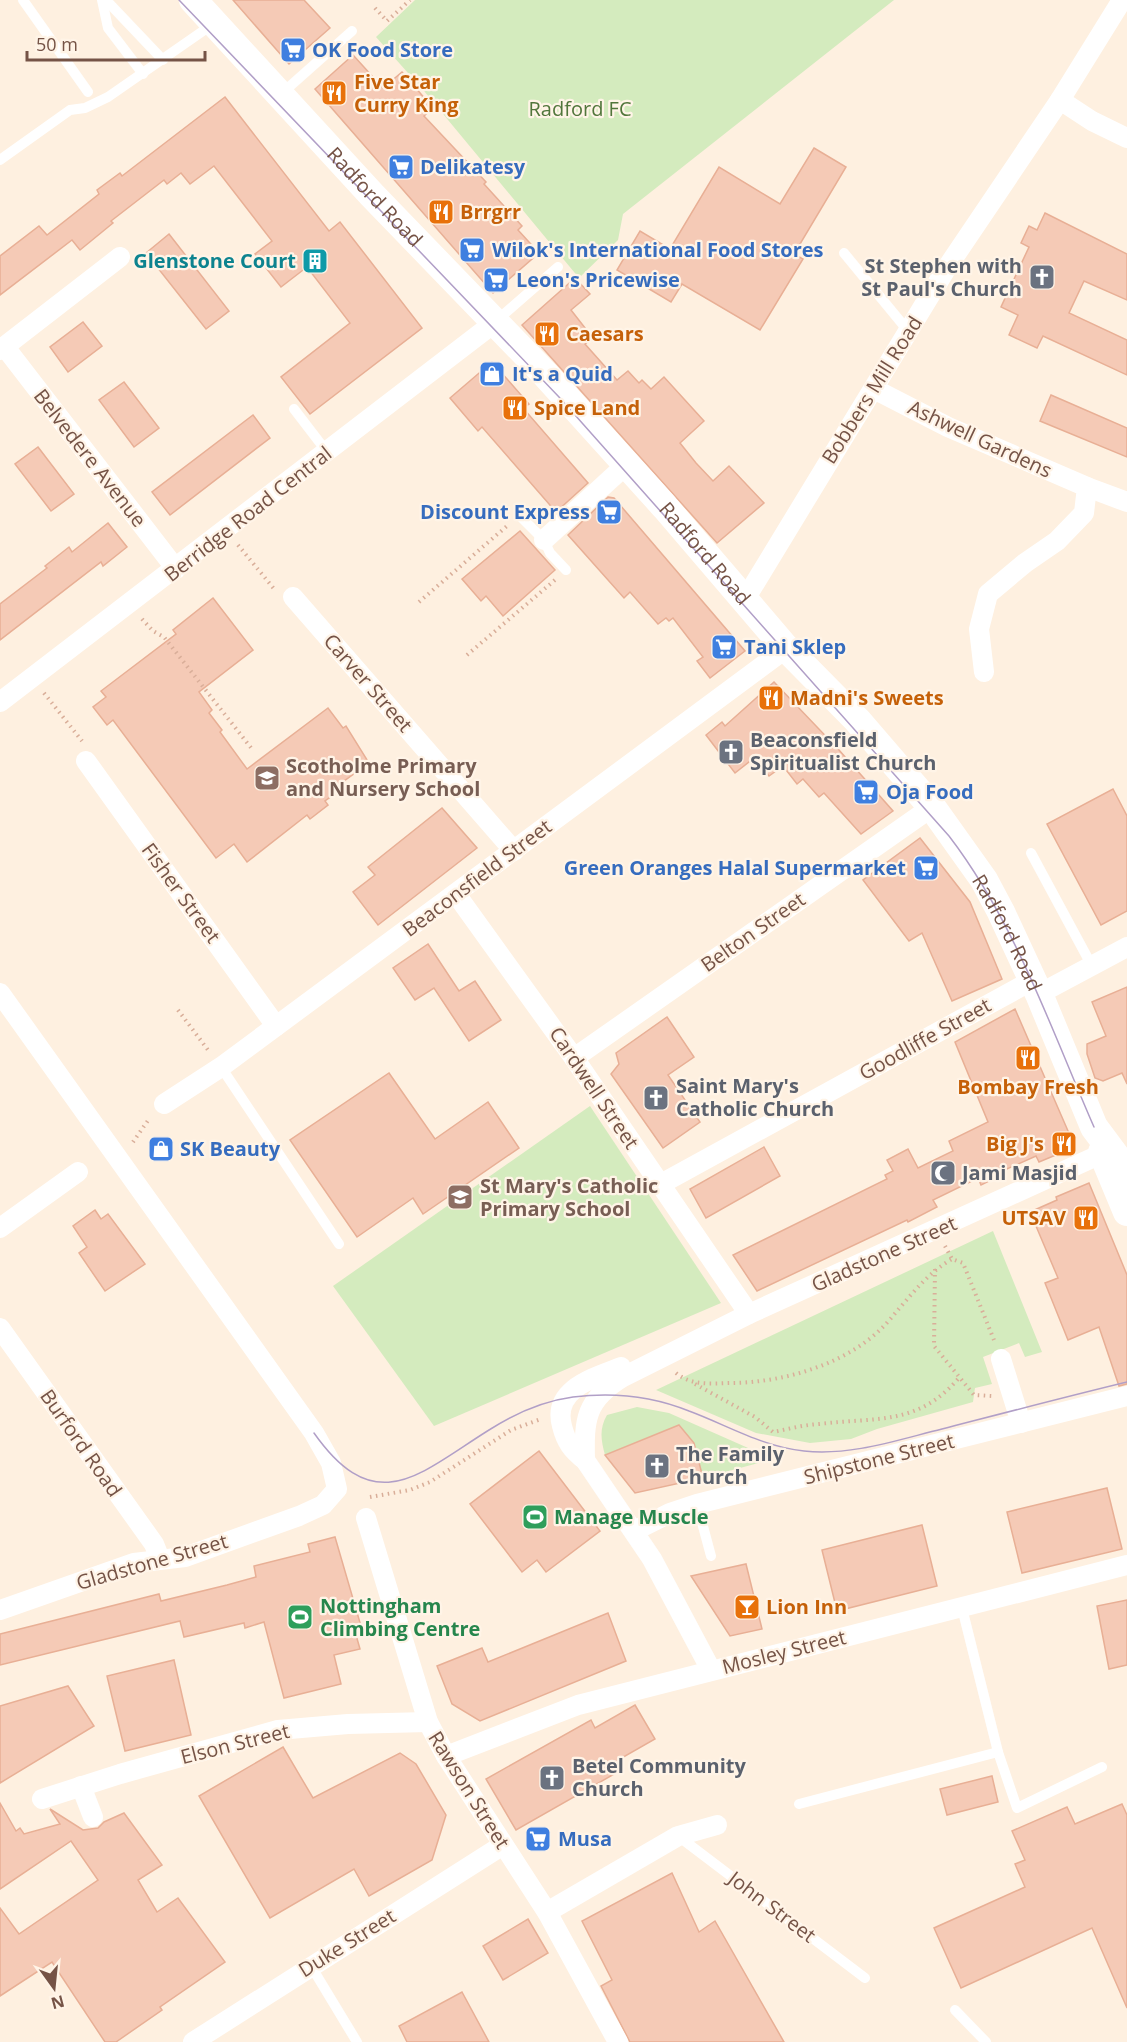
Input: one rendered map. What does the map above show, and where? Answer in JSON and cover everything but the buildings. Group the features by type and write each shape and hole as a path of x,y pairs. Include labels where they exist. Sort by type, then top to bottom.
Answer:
{"street":[{"name":"Radford Road","path":"193,0 494,323 545,374 627,464 784,646 857,720 932,807 984,880 1036,987 1094,1127 1113,1158 1127,1212"},
{"name":"Bobbers Mill Road","path":"744,601 946,269 1060,100 1122,0"},
{"path":"1060,100 1092,121 1127,138"},
{"path":"2,349 120,257"},
{"name":"Berridge Road Central","path":"0,702 494,323"},
{"name":"Belvedere Avenue","path":"2,349 176,569"},
{"name":"Ashwell Gardens","path":"874,389 948,427 1127,502"},
{"path":"544,540 627,464"},
{"path":"984,672 979,629 988,594 1025,563 1057,542 1084,513 1087,487"},
{"name":"Carver Street","path":"293,597 514,851"},
{"name":"Beaconsfield Street","path":"164,1104 221,1067 456,894 784,650 784,646"},
{"name":"Fisher Street","path":"86,760 276,1026"},
{"name":"Belton Street","path":"574,1058 932,807"},
{"name":"Cardwell Street","path":"456,894 574,1058 749,1314"},
{"name":"Goodliffe Street","path":"659,1185 1036,987 1092,966 1127,947"},
{"path":"0,993 314,1433 332,1463 336,1489"},
{"name":"Gladstone Street","path":"585,1460 586,1419 600,1395 614,1382 749,1314 937,1230 1113,1158"},
{"path":"0,1228 78,1172"},
{"name":"Burford Road","path":"0,1328 154,1544 160,1559"},
{"name":"Gladstone Street","path":"561,1405 576,1388 620,1368 659,1358"},
{"path":"1001,1359 1021,1423"},
{"name":"Shipstone Street","path":"634,1531 670,1513 697,1504 1127,1396"},
{"path":"561,1405 568,1444 585,1460 634,1531 684,1614 711,1670"},
{"name":"Gladstone Street","path":"0,1610 134,1563 185,1557 323,1505 336,1489"},
{"name":"Rawson Street","path":"366,1518 428,1722 446,1756 547,1912 618,2042"},
{"name":"Mosley Street","path":"446,1756 578,1705 1127,1565"},
{"name":"Elson Street","path":"42,1799 278,1730 348,1724 428,1722"},
{"path":"81,1786 93,1817"},
{"path":"547,1912 678,1836 717,1824"},
{"name":"Duke Street","path":"193,2042 503,1845"}],"lane":[{"path":"23,0 88,92"},
{"path":"104,0 163,60"},
{"path":"104,0 108,28 143,74"},
{"path":"0,160 70,110 86,108 108,97 215,23"},
{"path":"280,95 352,31"},
{"path":"844,254 909,332"},
{"path":"494,323 558,267"},
{"path":"294,410 327,452"},
{"path":"520,516 544,540 550,553 566,570"},
{"path":"1031,853 1092,966"},
{"path":"221,1067 339,1244"},
{"path":"697,1504 711,1556"},
{"path":"962,1608 998,1752 1017,1808 1102,1767"},
{"path":"799,1804 998,1752"},
{"name":"John Street","path":"678,1836 865,1978"},
{"path":"311,1966 357,2042"},
{"path":"955,2010 986,2042"}],"path":[{"path":"375,9 387,21 410,0"},
{"path":"419,602 520,516"},
{"path":"226,530 280,596 293,597"},
{"path":"466,655 566,570"},
{"path":"138,615 153,631 165,637 252,748"},
{"path":"32,678 93,756 86,760"},
{"path":"178,1010 221,1067"},
{"path":"937,1230 952,1259 963,1263 1001,1359"},
{"path":"694,1383 743,1383 807,1372 849,1352 882,1328 935,1269 952,1259"},
{"path":"935,1269 934,1346 958,1378 975,1395 1014,1395"},
{"path":"659,1358 682,1378 755,1417 773,1432 818,1424 885,1418 921,1409 943,1396 958,1378"},
{"path":"336,1489 349,1502 410,1490 430,1482 512,1430 561,1405"}],"green space":[{"name":"Radford FC","path":"415,0 894,0 623,214 618,240 579,278 424,91 376,37"},
{"path":"590,1106 721,1303 434,1426 333,1286"},
{"path":"993,1231 1042,1352 1025,1357 1019,1343 983,1357 992,1384 975,1388 973,1402 877,1429 851,1439 810,1443 756,1433 656,1390"},
{"path":"637,1407 669,1413 773,1459 703,1478 694,1443 679,1425 605,1455 601,1435 607,1415"}],"tram line":[{"path":"179,0 559,397 949,836 972,869 1013,940 1094,1127"},
{"path":"314,1433 336,1460 358,1476 378,1482 399,1481 420,1473 519,1414 540,1405 573,1397 618,1395 661,1402 774,1445 822,1452 856,1449 891,1442 1127,1382"}],"place":[{"name":"OK Food Store","path":"293,50"},
{"name":"Five Star Curry King","path":"334,93"},
{"name":"Delikatesy","path":"401,167"},
{"name":"Brrgrr","path":"441,212"},
{"name":"Wilok's International Food Stores","path":"472,250"},
{"name":"Glenstone Court","path":"315,261"},
{"name":"St Stephen with St Paul's Church","path":"1042,277"},
{"name":"Leon's Pricewise","path":"496,280"},
{"name":"Caesars","path":"547,334"},
{"name":"It's a Quid","path":"492,374"},
{"name":"Spice Land","path":"515,408"},
{"name":"Discount Express","path":"609,512"},
{"name":"Tani Sklep","path":"724,647"},
{"name":"Madni's Sweets","path":"771,698"},
{"name":"Beaconsfield Spiritualist Church","path":"731,752"},
{"name":"Scotholme Primary and Nursery School","path":"267,778"},
{"name":"Oja Food","path":"866,792"},
{"name":"Green Oranges Halal Supermarket","path":"926,868"},
{"name":"Bombay Fresh","path":"1028,1058"},
{"name":"Saint Mary's Catholic Church","path":"656,1098"},
{"name":"Big J's","path":"1064,1144"},
{"name":"SK Beauty","path":"161,1149"},
{"name":"Jami Masjid","path":"943,1173"},
{"name":"St Mary's Catholic Primary School","path":"460,1197"},
{"name":"UTSAV","path":"1086,1218"},
{"name":"The Family Church","path":"657,1466"},
{"name":"Manage Muscle","path":"535,1517"},
{"name":"Lion Inn","path":"747,1607"},
{"name":"Nottingham Climbing Centre","path":"300,1617"},
{"name":"Betel Community Church","path":"552,1778"},
{"name":"Musa","path":"538,1839"}]}
